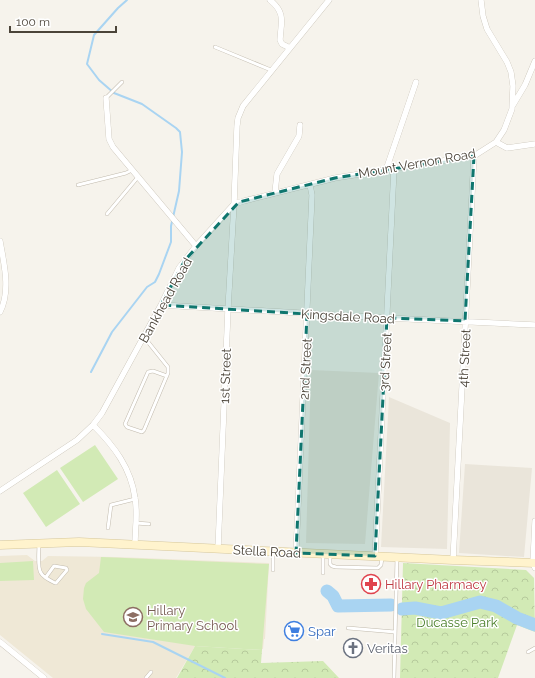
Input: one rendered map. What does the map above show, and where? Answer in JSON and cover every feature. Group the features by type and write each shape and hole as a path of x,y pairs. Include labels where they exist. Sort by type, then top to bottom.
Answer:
{"main road":[{"name":"Stella Road","path":"0,544 79,542 135,544 534,564"}],"street":[{"path":"270,0 281,13 281,42 290,48"},
{"path":"234,204 238,118 240,112 247,100 328,0"},
{"name":"Mount Vernon Road","path":"234,204 244,200 335,178 474,156 496,142 504,130 512,107 511,72 507,62 487,29 482,0"},
{"path":"512,107 521,92 535,61"},
{"path":"386,170 416,82"},
{"path":"108,97 109,139 113,146 196,246"},
{"path":"276,192 277,174 298,136 300,125"},
{"path":"496,142 507,148 535,144"},
{"name":"4th Street","path":"453,560 474,156"},
{"name":"3rd Street","path":"379,556 387,318 394,169"},
{"name":"2nd Street","path":"296,553 312,195 310,185"},
{"name":"Bankhead Road","path":"0,491 77,440 93,425 114,393 179,268 196,246 234,204"},
{"name":"1st Street","path":"218,549 234,204"},
{"path":"0,241 5,269 6,293 0,312"},
{"name":"Kingsdale Road","path":"161,305 535,325"},
{"path":"93,425 116,449 131,481 136,499 135,544"},
{"path":"534,564 535,521"},
{"path":"0,642 44,678"}],"lane":[{"path":"214,47 271,70"},
{"path":"108,97 122,82"},
{"path":"78,185 126,173 132,170"},
{"path":"107,214 138,177"},
{"path":"144,337 169,370 167,376 142,432 126,427 125,424 148,372 153,371 167,376"},
{"path":"108,528 109,508 111,505 136,499"},
{"path":"136,523 149,524"},
{"path":"39,543 40,573 46,577 56,583 67,569 54,566 46,577"},
{"path":"273,552 273,570"},
{"path":"327,554 330,564 336,567 378,568 381,565 379,556"},
{"path":"323,573 327,554"},
{"path":"394,678 397,557"},
{"path":"348,628 395,632"},
{"path":"528,652 535,648"},
{"path":"146,678 151,672"}],"highlighted area":[{"path":"474,156 465,321 387,318 375,556 296,553 307,314 161,305 185,260 239,202 335,178"}],"shaded area":[{"path":"311,370 379,373 365,544 306,543"},
{"path":"389,397 450,423 447,549 381,547"},
{"path":"465,464 532,468 524,557 459,553"},
{"name":"Hillary Primary School","path":"27,555 35,561 42,561 48,556 269,563 265,639 263,649 195,646 176,678 53,678 0,635 0,556"}],"green space":[{"path":"95,445 118,479 83,502 60,468"},
{"path":"57,470 80,504 46,527 23,493"},
{"path":"101,557 269,564 262,650 195,646 104,632 86,609 83,599 86,583 99,573"},
{"path":"33,561 34,580 0,581 0,563"},
{"name":"Ducasse Park","path":"403,563 526,570 534,578 535,632 517,625 498,678 400,678"},
{"path":"195,646 262,650 261,663 323,661 339,678 177,678"}],"waterway":[{"path":"91,372 112,332 147,287 155,282 159,274 171,242 171,226 179,191 182,152 180,132 142,104 114,93 99,80 87,64 94,35 127,0"},
{"path":"327,591 333,596 338,606 391,605"},
{"path":"402,609 415,608 441,613 480,602 496,606 517,618 535,625"},
{"path":"102,634 153,642 225,678"}],"place":[{"name":"Hillary Pharmacy","path":"371,584"},
{"name":"Hillary Primary School","path":"133,617"},
{"name":"Spar","path":"294,631"},
{"name":"Veritas","path":"353,648"}]}
